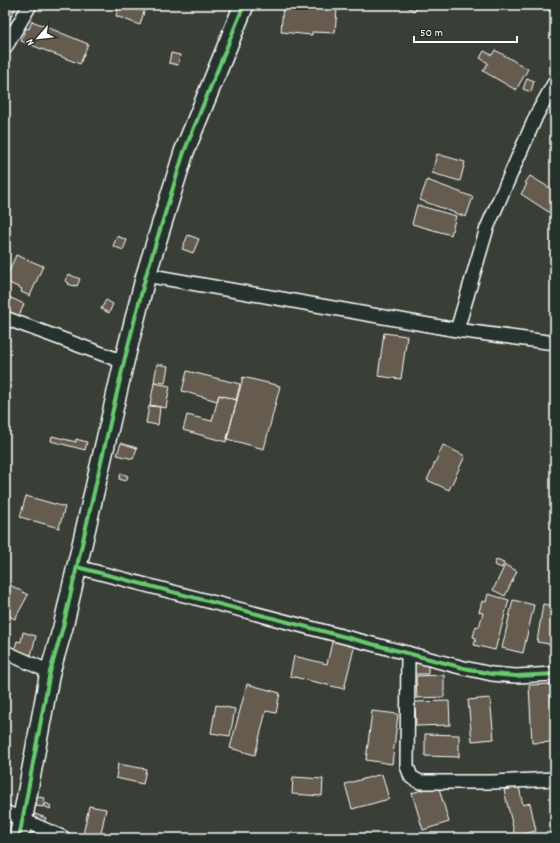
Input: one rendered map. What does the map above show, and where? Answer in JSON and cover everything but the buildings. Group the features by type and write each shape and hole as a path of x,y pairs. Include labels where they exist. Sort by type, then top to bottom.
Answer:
{"street":[{"path":"5,48 30,5"},
{"path":"20,829 50,672 63,627 124,362 146,275 184,152 244,5"},
{"path":"457,330 487,228 537,114 555,82"},
{"path":"146,275 457,330 555,343"},
{"path":"5,318 124,362"},
{"path":"77,567 464,668 492,674 516,676 555,674"},
{"path":"5,652 50,672"},
{"path":"408,653 408,766 411,777 420,782 492,782 555,779"},
{"path":"5,812 20,829 64,838"}],"cycle path":[{"path":"19,838 50,672 63,627 124,362 146,275 184,152 244,5"},
{"path":"77,567 464,668 492,674 516,676 555,674"}]}
